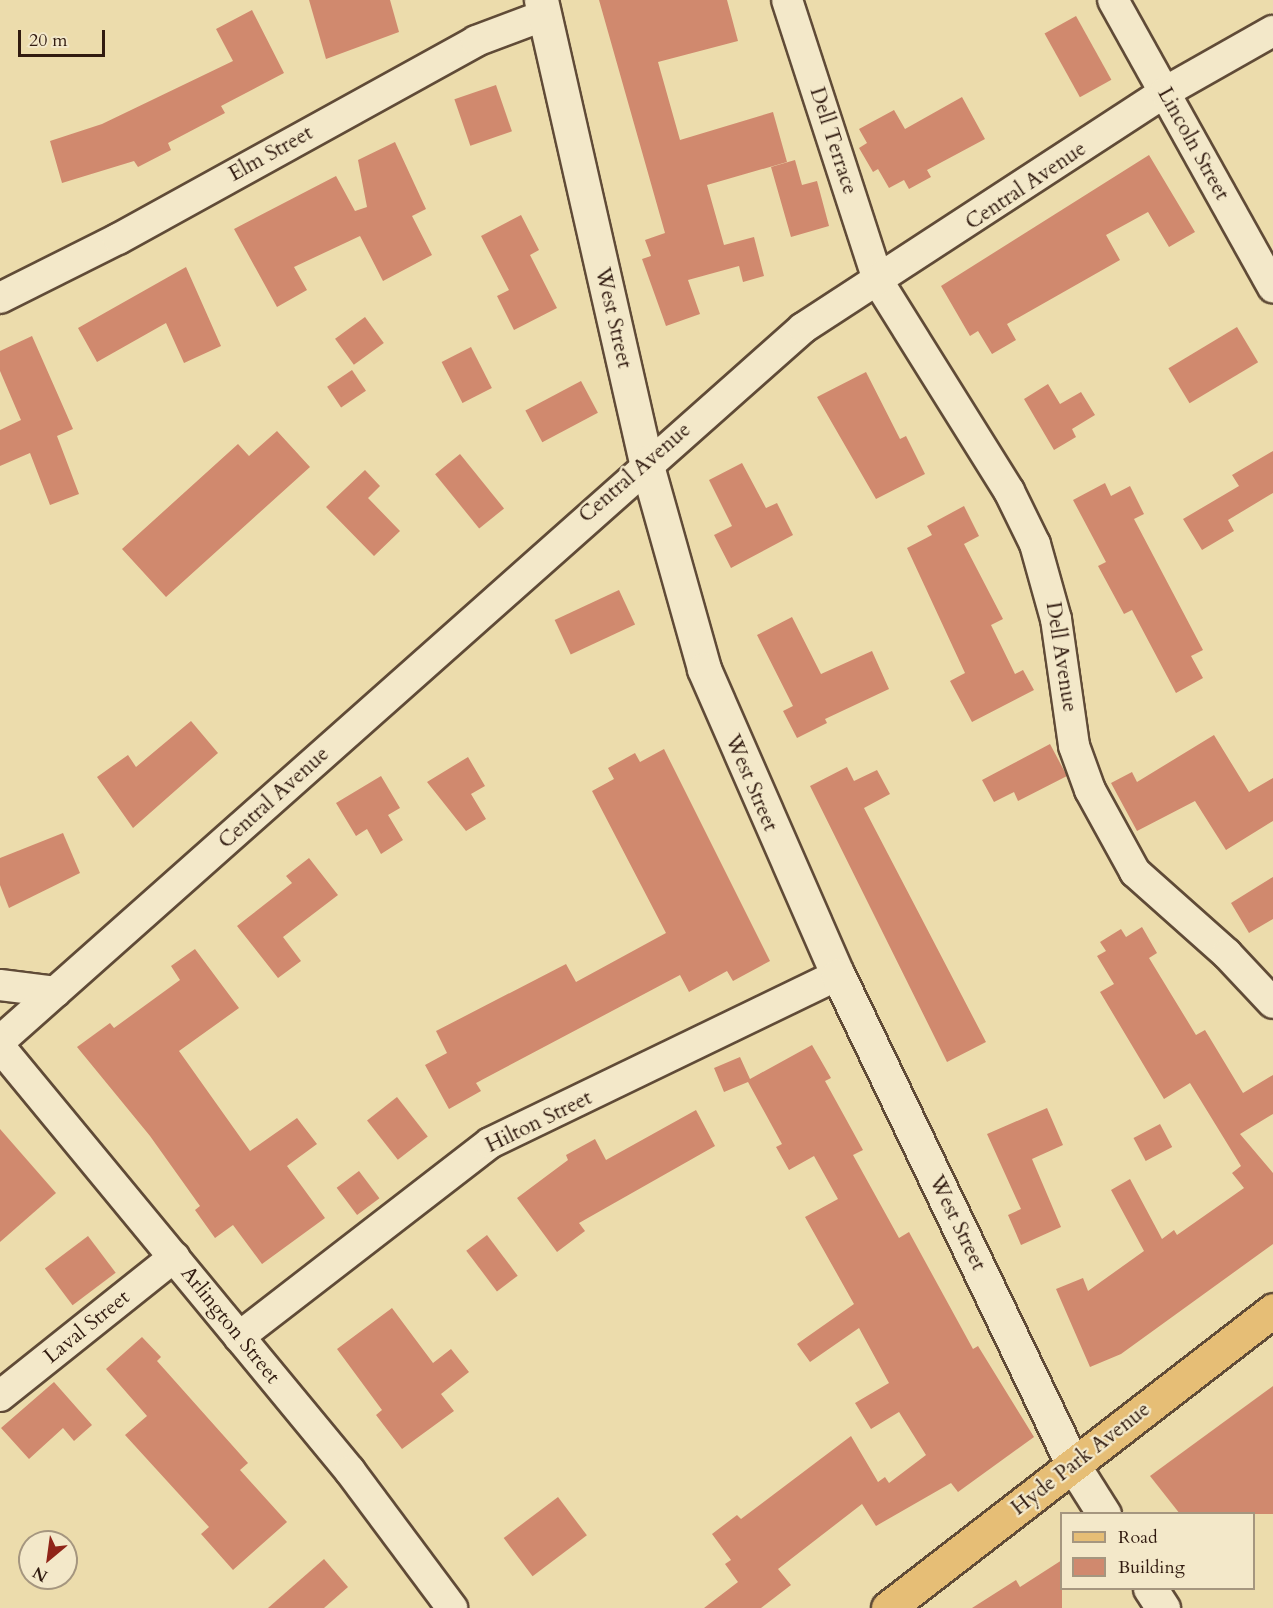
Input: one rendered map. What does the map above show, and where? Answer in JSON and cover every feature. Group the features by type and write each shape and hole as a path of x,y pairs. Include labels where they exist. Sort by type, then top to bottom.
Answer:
{"main road":[{"name":"West Street","path":"543,8 646,462 704,669 838,975 1073,1465 1103,1512"},
{"name":"Hyde Park Avenue","path":"888,1608 1273,1310"},
{"path":"1151,1590 1163,1608"}],"street":[{"name":"Dell Terrace","path":"787,0 879,283"},
{"name":"Lincoln Street","path":"1113,0 1273,288"},
{"name":"Elm Street","path":"0,298 118,239 491,33 543,8"},
{"name":"Central Avenue","path":"0,1041 646,462 802,328 879,283 1165,92 1273,31"},
{"name":"Dell Avenue","path":"879,283 1009,491 1035,544 1056,619 1074,746 1120,851 1156,894 1227,954 1273,1003"},
{"name":"Hilton Street","path":"239,1337 490,1143 838,975"},
{"path":"0,985 56,992"},
{"name":"Arlington Street","path":"0,1047 350,1471 439,1604"},
{"name":"Laval Street","path":"0,1396 174,1257"}],"building":[{"path":"309,0 390,0 399,32 326,59"},
{"path":"599,0 727,0 738,41 658,62 680,140 773,112 787,162 707,185 724,245 754,237 764,276 743,282 739,266 688,280 700,314 666,326 642,259 651,256 645,240 665,233"},
{"path":"252,10 284,73 221,106 225,113 168,143 171,150 138,167 134,161 62,183 50,141 102,124 233,61 216,29"},
{"path":"1076,16 1111,80 1080,97 1045,33"},
{"path":"496,85 512,131 470,146 454,99"},
{"path":"962,97 985,139 927,170 931,177 909,189 904,180 889,188 878,169 873,172 859,148 867,143 859,129 894,110 905,129"},
{"path":"395,142 426,209 412,216 432,255 383,281 360,236 294,267 307,290 277,307 234,229 336,176 355,211 367,207 358,160"},
{"path":"1149,155 1195,232 1169,247 1148,212 1106,235 1120,260 1007,324 1016,340 992,354 978,331 970,336 941,286"},
{"path":"795,160 802,185 817,181 829,226 791,237 771,167"},
{"path":"521,215 539,250 530,255 557,308 514,330 497,296 509,290 481,236"},
{"path":"186,267 221,346 184,363 166,323 97,362 78,328"},
{"path":"365,317 384,343 354,365 335,339"},
{"path":"1237,327 1258,362 1190,403 1168,368"},
{"path":"32,336 73,429 57,436 79,494 50,505 30,453 0,466 0,430 21,420 0,371 0,351"},
{"path":"471,347 492,388 462,403 442,362"},
{"path":"352,370 366,391 341,408 327,387"},
{"path":"866,372 900,439 906,436 925,474 876,499 817,397"},
{"path":"581,381 598,413 542,442 525,411"},
{"path":"1048,384 1060,404 1081,392 1095,415 1072,429 1076,437 1054,450 1024,399"},
{"path":"277,431 310,467 166,597 122,549 238,444 249,456"},
{"path":"1273,451 1273,493 1228,520 1234,531 1202,550 1183,519 1239,486 1232,475"},
{"path":"460,454 504,508 479,529 435,474"},
{"path":"742,463 766,508 777,503 793,535 731,568 714,535 732,526 709,480"},
{"path":"365,470 380,486 368,498 400,531 374,556 326,507"},
{"path":"1105,483 1111,496 1130,486 1144,514 1134,519 1203,650 1191,656 1203,678 1176,693 1132,610 1124,614 1098,566 1106,562 1073,500"},
{"path":"964,506 979,536 964,544 1003,619 991,625 1015,674 1023,670 1034,690 972,722 950,681 965,673 907,548 932,535 927,526"},
{"path":"619,590 635,624 571,654 555,620"},
{"path":"792,617 821,674 872,651 889,689 825,719 827,723 797,738 783,711 793,706 757,635"},
{"path":"191,721 218,753 133,828 97,777 128,755 136,767"},
{"path":"1214,735 1249,792 1273,778 1273,821 1226,850 1195,801 1137,831 1111,783 1132,772 1137,782"},
{"path":"1050,744 1067,776 1018,801 1014,792 994,802 982,780"},
{"path":"664,749 770,961 733,981 727,971 689,992 680,975 476,1083 481,1091 449,1109 425,1065 447,1053 436,1031 566,964 576,982 666,933 592,791 614,779 608,768 635,753 640,762"},
{"path":"468,757 485,786 471,794 486,819 466,831 427,782"},
{"path":"847,767 854,781 877,770 890,794 864,808 986,1042 947,1062 810,786"},
{"path":"381,776 400,808 388,815 403,840 381,854 367,829 356,836 336,803"},
{"path":"63,833 80,873 9,908 0,885 0,858"},
{"path":"309,858 338,895 283,937 301,961 278,978 237,926 292,883 286,876"},
{"path":"1273,877 1273,919 1249,933 1231,903"},
{"path":"1142,927 1157,953 1149,958 1196,1035 1205,1030 1243,1093 1273,1075 1273,1114 1240,1134 1273,1173 1273,1244 1121,1354 1090,1367 1056,1289 1083,1278 1088,1291 1144,1251 1111,1190 1130,1179 1162,1239 1174,1230 1177,1235 1244,1188 1232,1173 1241,1166 1190,1083 1164,1099 1100,992 1114,984 1097,956 1106,951 1100,942 1121,929 1126,937"},
{"path":"195,949 239,1008 179,1051 250,1151 297,1118 317,1144 287,1166 325,1218 262,1264 233,1225 215,1238 195,1210 200,1206 150,1136 77,1047 110,1023 114,1028 180,980 171,966"},
{"path":"812,1045 831,1078 825,1081 863,1150 853,1155 899,1238 909,1232 973,1349 978,1346 1034,1437 958,1492 951,1483 876,1526 862,1504 778,1569 791,1585 761,1608 704,1608 738,1582 725,1564 731,1560 712,1534 737,1515 741,1519 851,1436 878,1482 885,1477 889,1483 926,1455 899,1412 871,1429 855,1403 889,1383 859,1328 810,1362 797,1344 854,1304 805,1217 838,1199 814,1156 789,1170 776,1147 782,1144 748,1082 724,1092 714,1068 740,1057 750,1079"},
{"path":"397,1097 428,1136 398,1160 367,1120"},
{"path":"1047,1108 1063,1145 1032,1159 1061,1227 1021,1245 1008,1215 1021,1209 987,1134"},
{"path":"696,1110 715,1146 579,1223 585,1231 557,1252 517,1198 568,1160 566,1155 595,1139 606,1160"},
{"path":"1160,1124 1172,1147 1146,1161 1134,1138"},
{"path":"0,1129 56,1193 0,1242"},
{"path":"359,1171 379,1198 357,1215 337,1188"},
{"path":"487,1235 518,1276 497,1291 466,1251"},
{"path":"88,1236 116,1273 73,1305 45,1268"},
{"path":"392,1308 433,1363 451,1349 469,1372 441,1394 454,1411 402,1449 376,1415 382,1410 337,1349"},
{"path":"142,1337 161,1357 157,1361 248,1463 240,1470 287,1522 233,1570 201,1534 209,1527 125,1435 147,1416 106,1369"},
{"path":"54,1382 92,1425 74,1441 63,1428 29,1459 1,1428"},
{"path":"1273,1386 1273,1514 1178,1512 1150,1476"},
{"path":"558,1497 587,1535 533,1576 504,1538"},
{"path":"324,1559 348,1587 324,1608 268,1608"},
{"path":"1060,1561 1062,1608 972,1608 1016,1580 1020,1587"}]}
